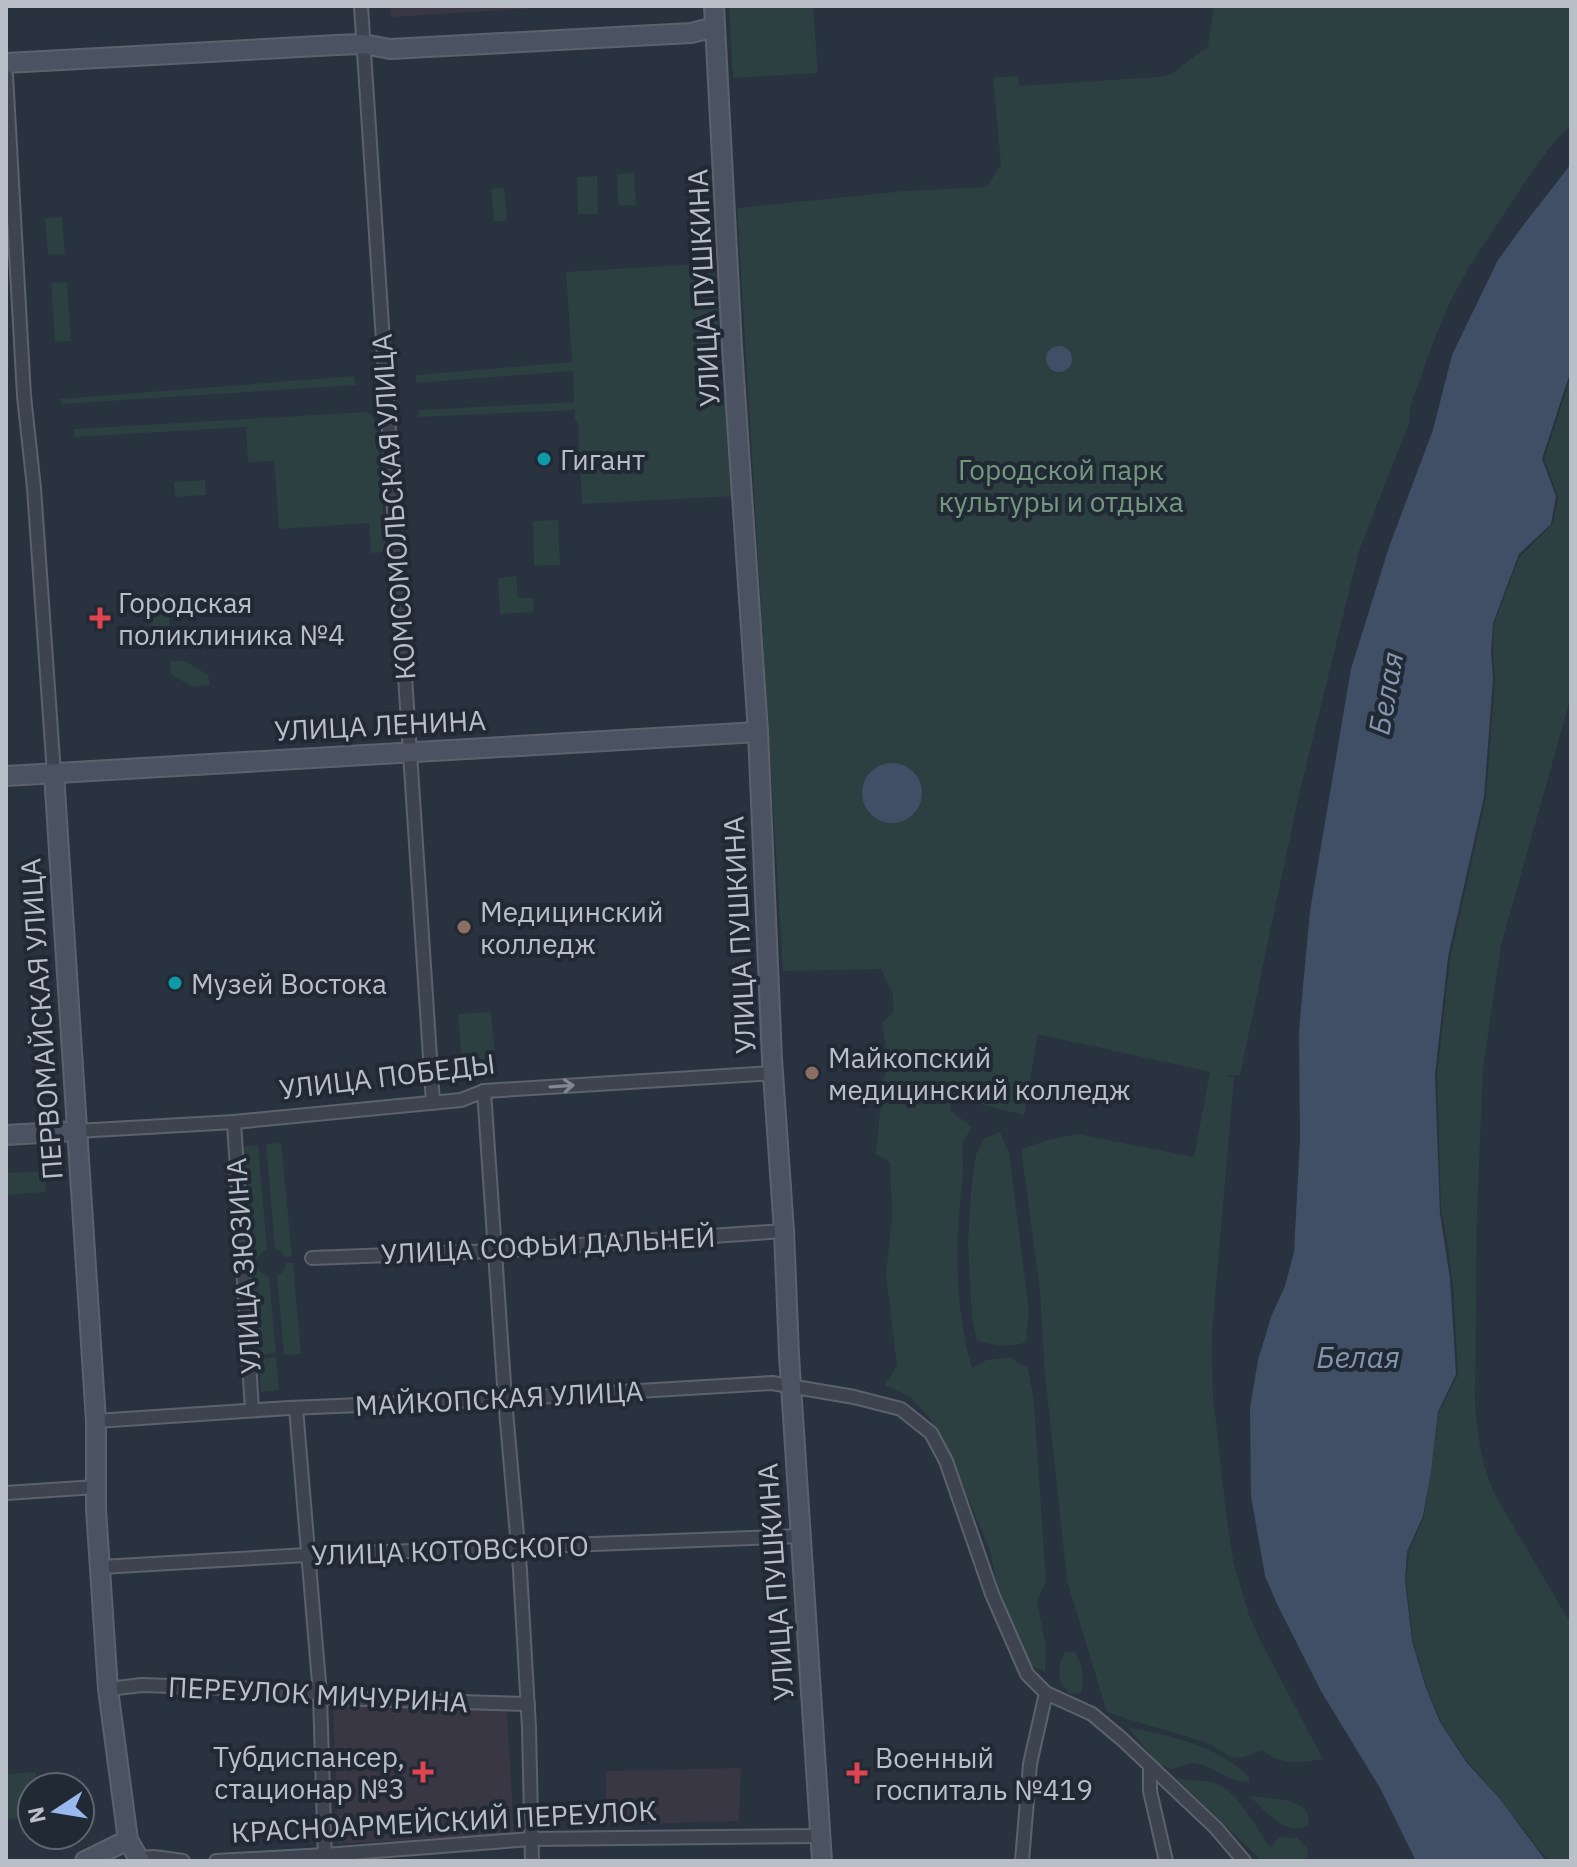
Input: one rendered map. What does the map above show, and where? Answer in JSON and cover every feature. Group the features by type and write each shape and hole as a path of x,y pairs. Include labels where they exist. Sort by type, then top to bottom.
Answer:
{"street":[{"name":"КОМСОМОЛЬСКАЯ УЛИЦА","path":"361,6 433,1103"},
{"name":"УЛИЦА ПУШКИНА","path":"714,6 728,374 758,732 791,1385 822,1861"},
{"path":"6,63 363,44 390,49 691,33 715,27"},
{"name":"ПЕРВОМАЙСКАЯ УЛИЦА","path":"6,75 24,396 34,488 96,1421 96,1509 108,1689 128,1840 139,1860"},
{"name":"УЛИЦА ЛЕНИНА","path":"6,776 758,732"},
{"name":"УЛИЦА ПОБЕДЫ","path":"6,1135 234,1122 461,1100 484,1091 774,1073"},
{"path":"484,1091 528,1704 532,1861"},
{"name":"УЛИЦА ЗЮЗИНА","path":"234,1122 252,1410"},
{"name":"УЛИЦА СОФЬИ ДАЛЬНЕЙ","path":"312,1258 495,1251 784,1231"},
{"name":"МАЙКОПСКАЯ УЛИЦА","path":"96,1421 772,1383 854,1397 901,1409 931,1433 946,1461 992,1594 1027,1674 1046,1693"},
{"path":"296,1408 320,1695 325,1858"},
{"path":"6,1493 96,1487"},
{"name":"УЛИЦА КОТОВСКОГО","path":"101,1567 307,1555 800,1536"},
{"name":"ПЕРЕУЛОК МИЧУРИНА","path":"108,1689 142,1685 309,1691 331,1698 528,1704"},
{"path":"1022,1861 1030,1764 1046,1693 1092,1714 1123,1740 1216,1828 1244,1861"},
{"path":"1150,1768 1150,1791 1166,1861"},
{"name":"КРАСНОАРМЕЙСКИЙ ПЕРЕУЛОК","path":"216,1861 325,1858 531,1839 820,1836"},
{"path":"85,1861 128,1840"},
{"path":"139,1860 154,1857 183,1861"}],"shaded area":[{"path":"390,6 571,6 391,17"},
{"name":"Тубдиспансер, стационар №3","path":"333,1706 507,1709 514,1834 338,1844"},
{"path":"741,1768 739,1821 606,1825 606,1771"}],"green space":[{"path":"729,6 813,6 818,73 733,78"},
{"name":"Городской парк культуры и отдыха","path":"1214,6 1571,6 1571,126 1557,138 1533,170 1469,267 1433,343 1411,404 1409,423 1359,551 1298,799 1240,1075 1227,1075 1234,1078 1212,1333 1213,1395 1234,1564 1249,1615 1323,1759 1298,1762 1277,1759 1262,1750 1244,1757 1234,1757 1204,1742 1107,1712 1067,1581 1044,1364 1040,1291 1021,1149 1077,1134 1194,1157 1210,1072 1038,1034 1024,1115 950,1097 951,1111 972,1127 962,1148 958,1272 962,1321 972,1368 987,1360 1010,1357 1028,1368 1034,1402 1046,1581 1037,1601 1046,1648 1045,1672 1030,1665 998,1588 989,1548 944,1441 929,1417 910,1397 885,1385 897,1366 886,1275 892,1216 890,1162 876,1154 883,1079 889,1066 882,1023 893,1013 893,994 881,969 783,971 737,208 904,191 987,187 1001,164 993,78 1018,76 1020,86 1171,74 1208,46"},
{"path":"634,173 636,205 618,206 617,174"},
{"path":"597,176 598,214 578,214 577,177"},
{"path":"504,187 507,220 494,222 491,189"},
{"path":"62,217 65,254 48,255 45,218"},
{"path":"714,263 721,352 711,361 714,392 728,402 734,496 582,504 575,410 419,417 418,410 574,402 573,371 416,383 416,375 572,362 566,272"},
{"path":"67,282 71,341 55,342 51,283"},
{"path":"354,376 356,385 61,404 60,399"},
{"path":"1571,376 1571,697 1501,945 1483,1069 1477,1212 1475,1401 1481,1452 1498,1500 1571,1624 1571,1861 1548,1861 1468,1762 1441,1722 1413,1641 1406,1580 1409,1552 1424,1516 1439,1412 1458,1375 1453,1285 1441,1211 1437,1075 1450,959 1486,797 1495,679 1494,624 1519,558 1553,523 1558,496 1544,459"},
{"path":"367,412 377,423 386,552 371,553 369,523 279,529 274,461 248,462 246,427 75,437 74,429"},
{"path":"205,480 206,495 175,497 174,482"},
{"path":"558,520 560,565 534,566 533,521"},
{"path":"516,576 518,598 533,598 533,612 500,614 498,578"},
{"path":"167,594 170,629 151,630 148,603 154,595"},
{"path":"171,661 185,661 208,675 210,685 192,687 171,674"},
{"path":"491,1012 497,1075 463,1077 458,1014"},
{"path":"1000,1132 1009,1153 1029,1311 1026,1342 1008,1346 977,1341 972,1318 968,1243 976,1155 984,1138"},
{"path":"281,1143 292,1256 285,1257 275,1249 266,1144"},
{"path":"258,1145 267,1249 258,1260 247,1260 240,1148"},
{"path":"45,1171 46,1192 6,1195 6,1173"},
{"path":"286,1263 293,1263 301,1354 284,1355 277,1276 283,1272"},
{"path":"258,1266 260,1272 269,1277 276,1353 254,1355 248,1267"},
{"path":"276,1357 279,1390 261,1392 258,1359"},
{"path":"1066,1652 1074,1652 1080,1661 1083,1677 1081,1693 1070,1694 1061,1683 1059,1667"},
{"path":"1129,1728 1177,1738 1208,1750 1237,1766 1249,1777 1249,1783 1194,1763 1170,1769 1158,1764"},
{"path":"16,1773 16,1818 6,1819 6,1774"},
{"path":"1176,1778 1210,1782 1223,1787 1238,1801 1270,1847 1280,1837 1297,1838 1307,1848 1308,1859 1325,1861 1260,1861"},
{"path":"1250,1796 1290,1801 1298,1805 1309,1817 1308,1826 1292,1828 1276,1821"}],"water":[{"name":"Белая","path":"1571,164 1571,370 1542,459 1556,496 1551,524 1519,554 1493,623 1493,679 1484,797 1448,957 1435,1075 1440,1214 1450,1279 1456,1374 1438,1412 1423,1516 1407,1552 1405,1580 1412,1641 1440,1722 1467,1763 1499,1798 1546,1861 1416,1861 1380,1788 1321,1691 1265,1576 1251,1496 1250,1408 1258,1360 1294,1252 1300,1140 1299,1030 1310,911 1351,669 1389,547 1433,430 1452,355 1498,260"},
{"path":"1059,346 1068,350 1072,359 1068,368 1059,372 1050,368 1046,359 1050,350"},
{"path":"892,763 903,765 913,772 920,782 920,804 913,814 903,821 892,823 881,821 871,814 864,804 862,793 864,782 871,772 881,765"}],"place":[{"name":"Гигант","path":"544,459"},
{"name":"Городская поликлиника №4","path":"100,618"},
{"name":"Медицинский колледж","path":"464,927"},
{"name":"Музей Востока","path":"175,983"},
{"name":"Майкопский медицинский колледж","path":"812,1073"},
{"name":"Тубдиспансер, стационар №3","path":"423,1772"},
{"name":"Военный госпиталь №419","path":"857,1773"}]}
